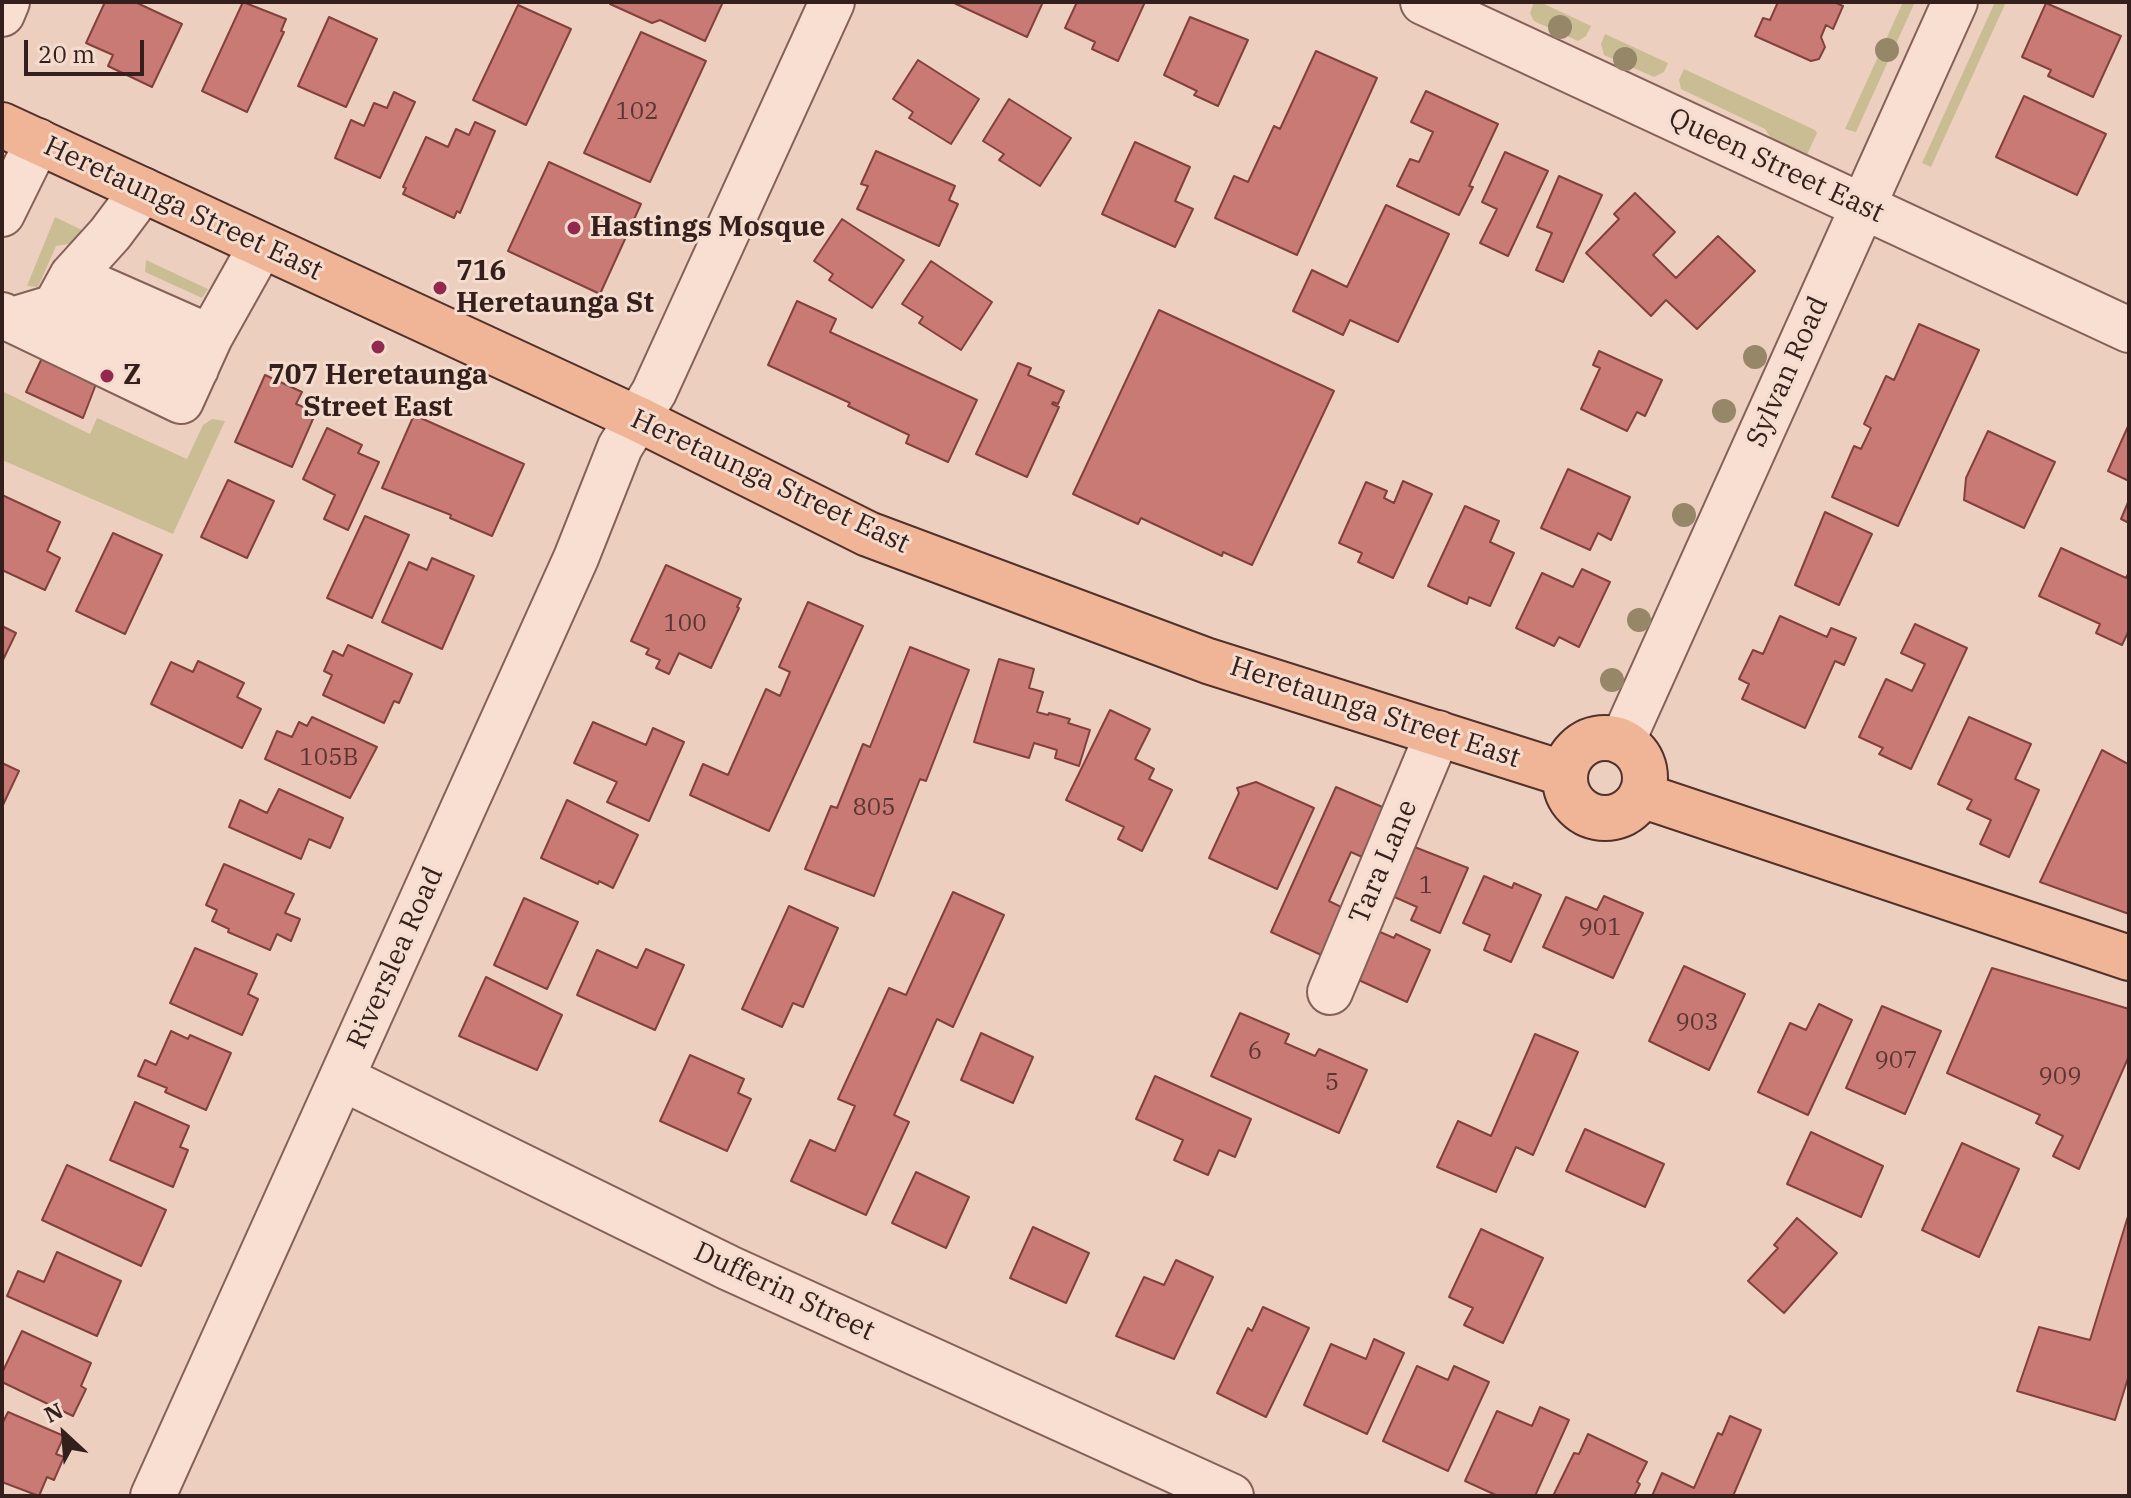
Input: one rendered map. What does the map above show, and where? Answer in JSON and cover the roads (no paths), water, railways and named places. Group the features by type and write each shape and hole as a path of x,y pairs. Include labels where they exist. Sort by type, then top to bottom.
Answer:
{"main road":[{"name":"Heretaunga Street East","path":"20,133 638,419 868,534 1208,661 1565,774"},
{"path":"1610,738 1622,742 1640,758 1644,770 1641,795 1627,811 1616,816 1594,816 1584,812 1569,796 1565,774 1575,751 1585,743 1610,738"},
{"path":"1641,795 2129,958"}],"street":[{"path":"2,14 7,2"},
{"name":"Riverslea Road","path":"153,1496 576,558 620,447 654,392 832,2"},
{"name":"Queen Street East","path":"1423,2 2129,330"},
{"name":"Sylvan Road","path":"1622,742 1955,2"},
{"path":"2,214 20,133"},
{"path":"7,318 64,291 143,190"},
{"path":"7,318 181,401 203,353 261,246"},
{"path":"64,291 203,353"},
{"name":"Tara Lane","path":"1330,992 1438,733"},
{"name":"Dufferin Street","path":"342,1078 729,1268 1231,1496"}],"place":[{"name":"Hastings Mosque","path":"574,228"},
{"name":"716 Heretaunga St","path":"440,288"},
{"name":"707 Heretaunga Street East","path":"378,347"},
{"name":"Z","path":"107,376"}]}
